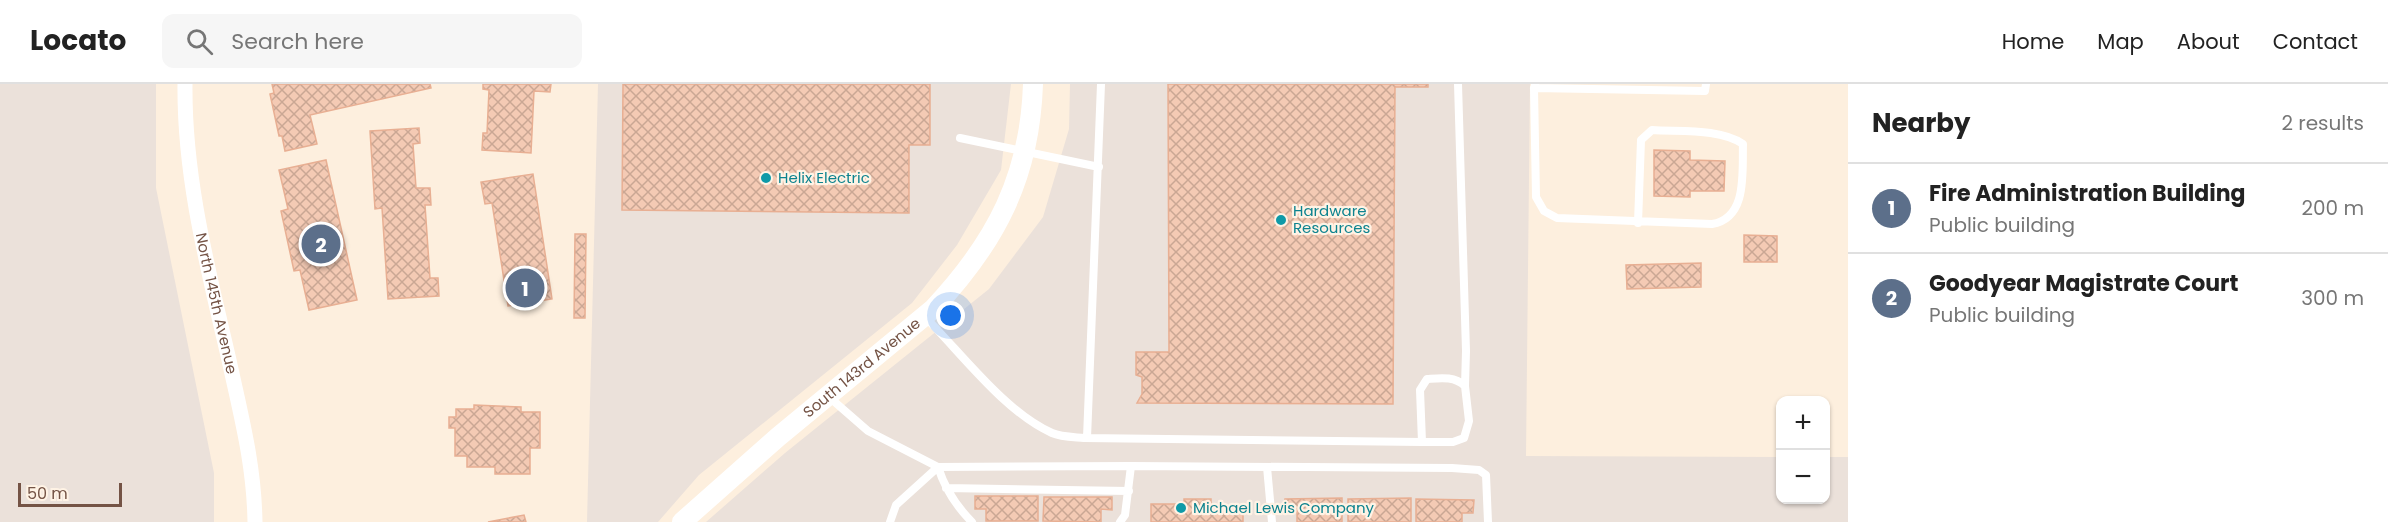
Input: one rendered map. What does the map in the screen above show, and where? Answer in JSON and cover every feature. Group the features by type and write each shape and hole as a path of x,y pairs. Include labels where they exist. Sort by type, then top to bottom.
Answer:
{"street":[{"name":"North 145th Avenue","path":"184,84 184,124 190,178 253,466 255,522"},
{"name":"South 143rd Avenue","path":"682,522 925,316 952,289 985,247 1016,186 1025,151 1033,84"}],"lane":[{"path":"1087,438 1101,84"},
{"path":"925,316 1005,399 1038,425 1055,434 1087,438 1422,442 1453,442 1464,438 1469,421 1465,386 1466,351 1458,84"},
{"path":"1638,223 1641,140 1646,134 1652,130 1711,134 1736,139 1743,144 1741,194 1733,213 1722,223 1638,223 1557,218 1544,211 1539,205 1535,176 1534,86 1705,91 1706,84"},
{"path":"960,138 1099,167"},
{"path":"1422,442 1420,390 1427,379 1450,378 1465,386"},
{"path":"828,396 868,431 938,467 1131,466 1479,470 1486,475 1488,522"},
{"path":"1120,522 1125,515 1131,466"},
{"path":"938,467 946,489 972,522"},
{"path":"890,522 897,505 938,467"},
{"path":"1267,467 1272,522"},
{"path":"946,489 1129,490"}],"shaded area":[{"path":"0,84 156,84 156,188 214,473 214,522 0,522"},
{"path":"598,84 1011,84 1001,170 957,245 912,303 699,475 658,522 587,522"},
{"path":"1070,84 1530,84 1526,456 1776,457 1776,504 1830,504 1830,457 1848,457 1848,522 706,522 785,453 989,289 1043,217 1069,129"}],"building":[{"path":"272,84 430,84 431,88 310,115 317,144 285,151 282,136 279,136 270,94 274,93"},
{"path":"483,84 551,84 550,92 534,91 531,153 482,150 483,133 487,133 489,90 483,89"},
{"name":"Helix Electric","path":"623,84 930,84 930,145 909,145 909,213 622,210"},
{"name":"Hardware Resources","path":"1168,84 1428,84 1428,87 1395,87 1393,404 1137,403 1142,394 1142,377 1136,375 1136,352 1169,352"},
{"path":"419,128 420,143 413,144 416,188 430,188 431,205 425,205 430,278 438,278 439,296 388,299 382,208 375,209 370,131"},
{"path":"1654,150 1690,151 1690,160 1725,161 1724,191 1690,191 1690,197 1654,196"},
{"path":"326,160 357,300 309,310 300,270 294,271 281,211 288,209 279,170"},
{"path":"533,174 552,299 508,306 492,203 485,204 481,182"},
{"path":"575,234 586,234 585,318 574,318"},
{"path":"1744,235 1777,236 1777,262 1744,262"},
{"path":"1701,263 1701,287 1627,289 1626,265"},
{"path":"474,405 521,407 521,412 540,412 540,448 530,448 530,474 495,474 495,467 467,467 467,456 455,456 455,428 449,428 449,417 456,417 456,409 474,409"},
{"path":"975,496 1038,496 1038,521 986,521 986,509 975,509"},
{"path":"1044,497 1112,497 1112,510 1101,509 1101,522 1043,521"},
{"path":"1342,498 1342,522 1297,522 1297,511 1285,511 1285,499"},
{"path":"1411,498 1411,522 1348,522 1348,499"},
{"name":"Michael Lewis Company","path":"1184,499 1211,499 1211,512 1243,512 1243,522 1151,522 1151,504 1184,504"},
{"path":"1416,499 1474,500 1473,513 1462,513 1462,522 1416,522"},
{"path":"524,515 526,522 488,522"}],"place":[{"name":"Helix Electric","path":"766,178"},
{"name":"Hardware Resources","path":"1281,220"},
{"name":"Goodyear Magistrate Court","path":"321,244"},
{"name":"Fire Administration Building","path":"525,288"},
{"name":"Michael Lewis Company","path":"1181,508"}]}
